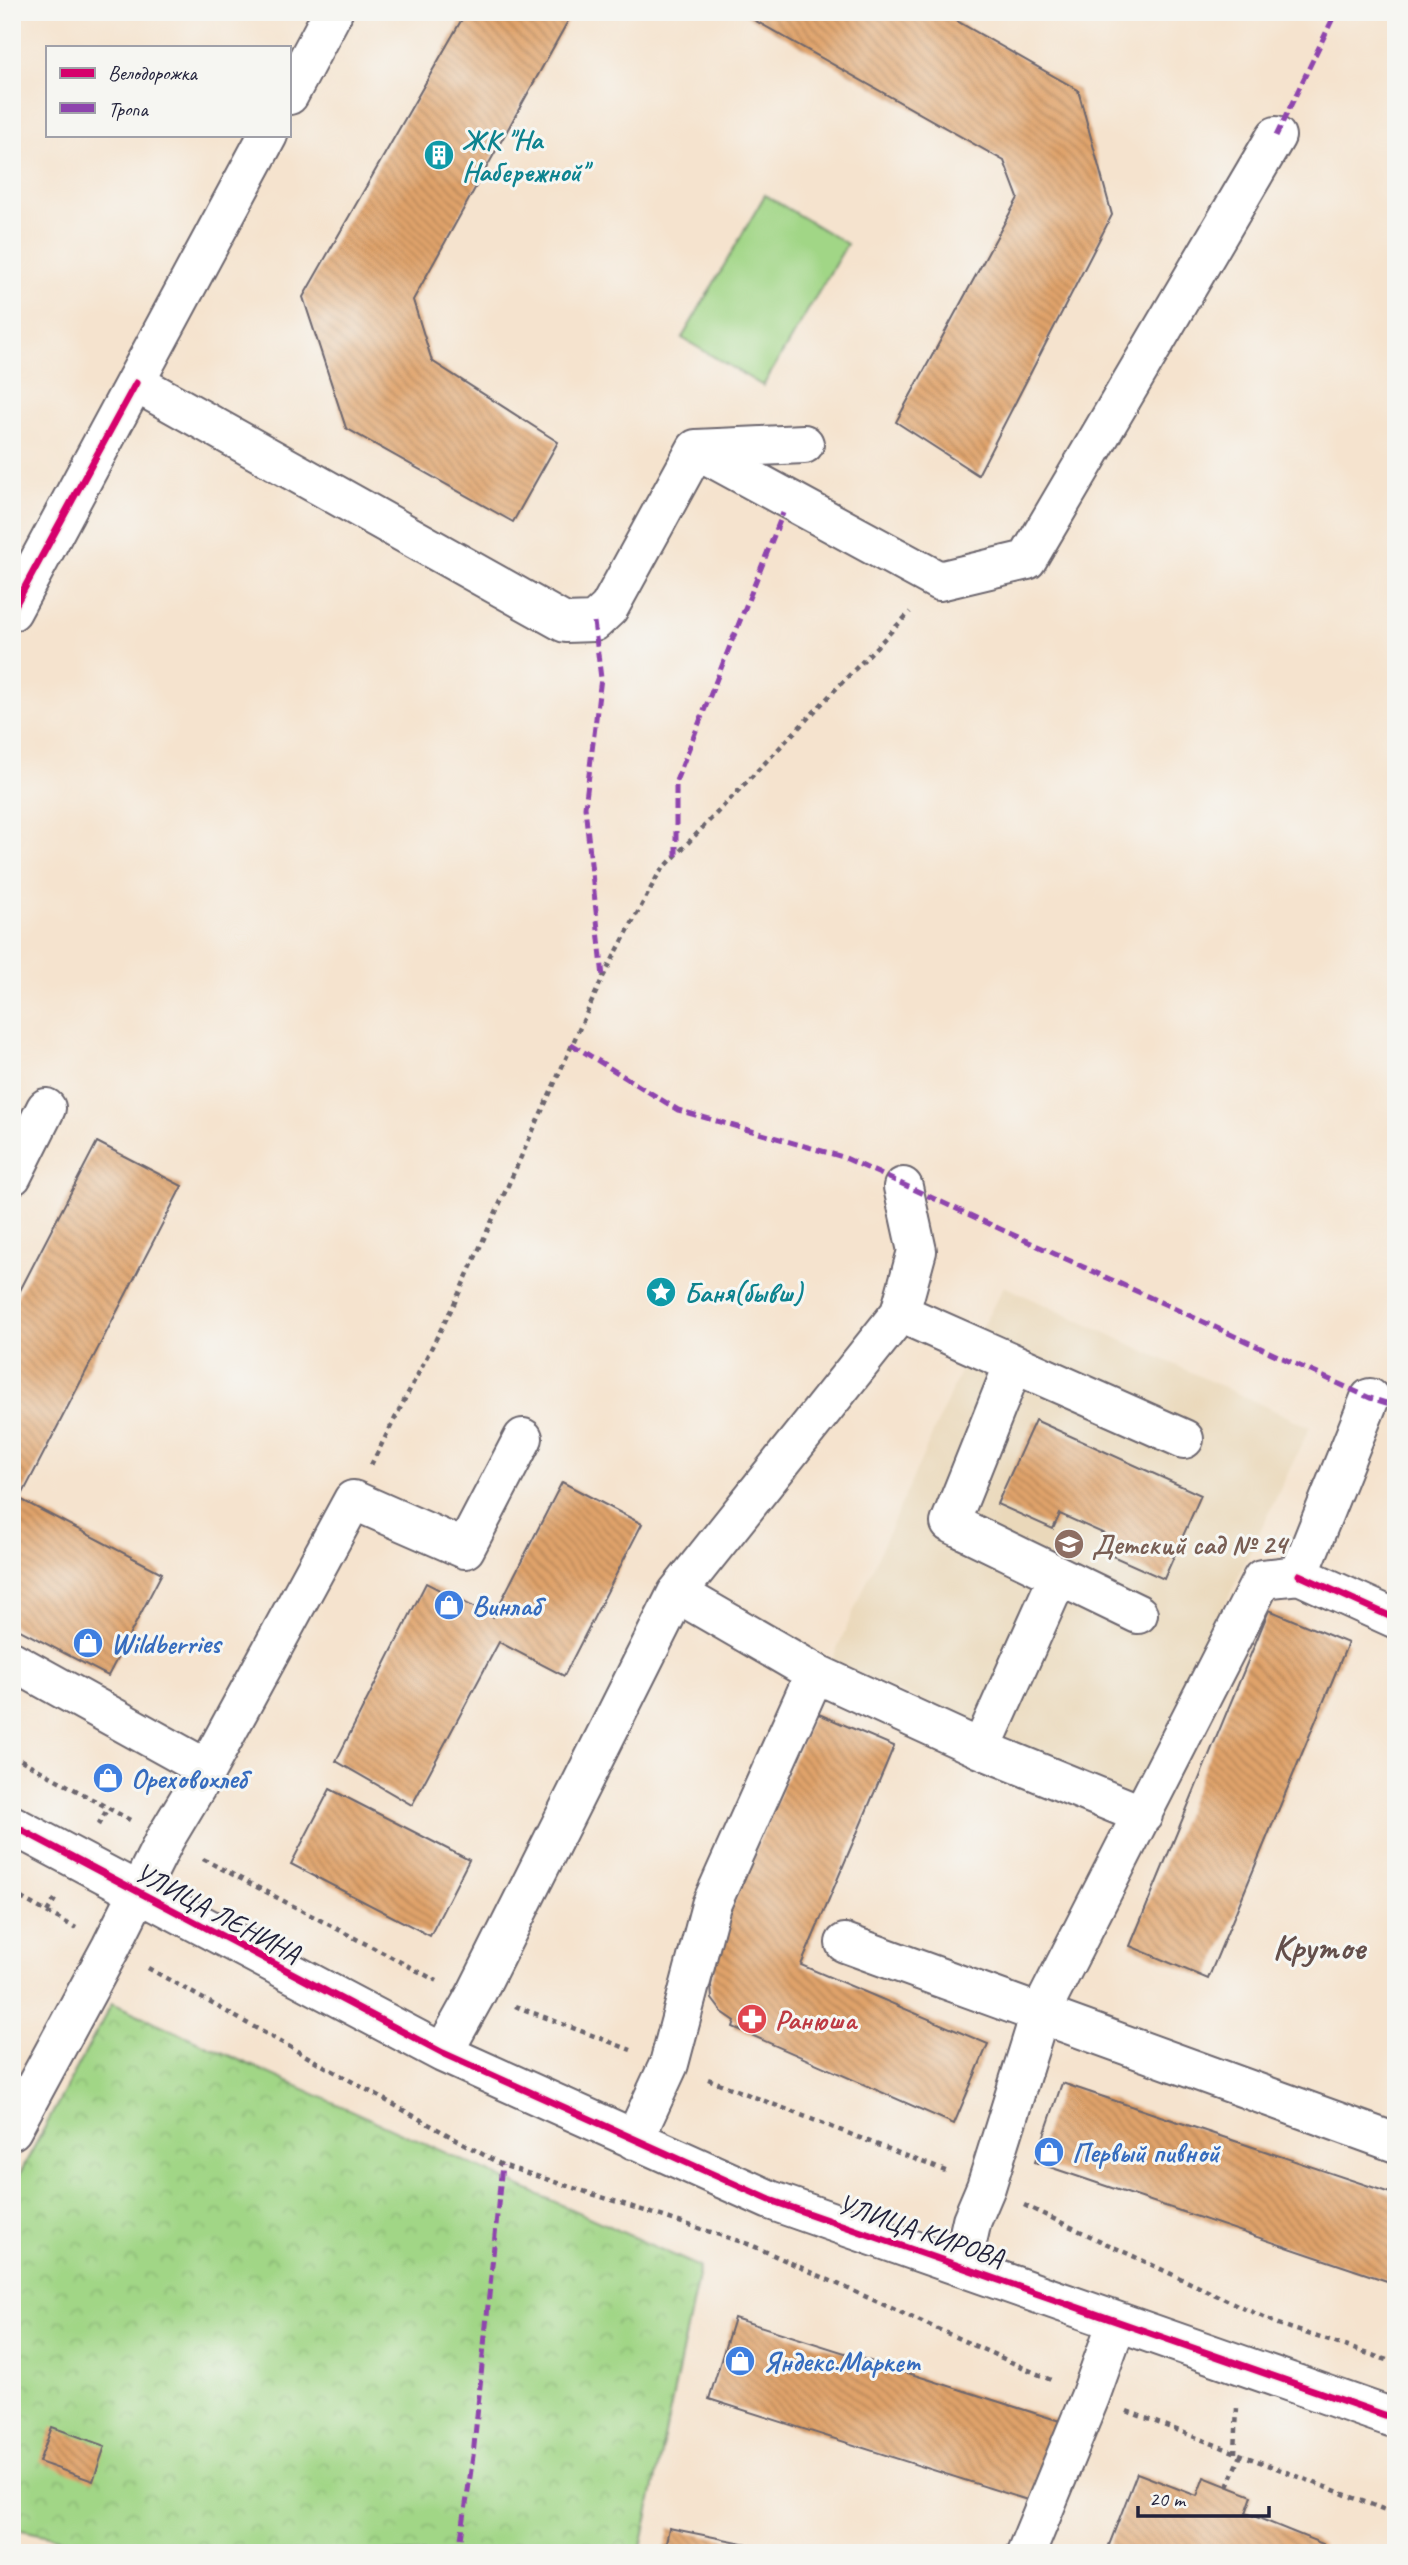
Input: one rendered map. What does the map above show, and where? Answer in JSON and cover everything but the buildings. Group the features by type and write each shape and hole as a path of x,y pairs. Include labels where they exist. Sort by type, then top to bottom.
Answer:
{"street":[{"path":"290,93 333,12"},
{"path":"12,611 267,136"},
{"path":"696,449 939,581 1027,560 1276,136"},
{"path":"136,383 565,623 594,622 609,608 696,449"},
{"path":"696,449 804,444"},
{"path":"12,1176 46,1108"},
{"path":"443,2053 477,1992 677,1593 900,1313 917,1251 903,1187"},
{"path":"900,1313 1013,1366 1184,1440"},
{"path":"1013,1366 950,1523 1138,1614"},
{"path":"1299,1574 1370,1398"},
{"path":"12,2130 111,1947 165,1839 207,1769 353,1500 465,1549 523,1438"},
{"path":"962,2265 972,2220 986,2187 1040,2014 1262,1579 1299,1574 1396,1619"},
{"path":"982,1749 1058,1577"},
{"path":"677,1593 815,1673 982,1749 1143,1815"},
{"path":"12,1661 207,1769"},
{"path":"634,2140 669,2064 711,1905 815,1673"},
{"name":"УЛИЦА ЛЕНИНА","path":"12,1825 443,2053"},
{"path":"845,1943 1396,2143"},
{"name":"УЛИЦА КИРОВА","path":"443,2053 770,2200 1396,2419"},
{"path":"1026,2553 1090,2397 1117,2322"}],"path":[{"path":"353,1500 454,1304 598,988 659,873 939,581"},
{"path":"12,1893 502,2165 751,2245 1090,2397 1396,2514"},
{"path":"986,2187 1278,2324 1396,2363"},
{"path":"1228,2487 1241,2455"}],"shaded area":[{"name":"Детский сад № 24","path":"1004,1286 1310,1427 1133,1797 992,1731 831,1662 972,1345"}],"green space":[{"path":"765,195 847,244 763,386 682,338"},
{"path":"112,2003 700,2267 640,2553 129,2553 12,2528 12,2188"}],"marked path":[{"path":"1276,136 1336,12"},
{"path":"676,856 676,781 783,513"},
{"path":"594,622 601,678 585,807 603,977"},
{"path":"571,1044 678,1110 843,1157 1370,1398 1396,1406"},
{"path":"459,2553 473,2456 502,2165"}],"cycle path":[{"path":"12,611 136,383"},
{"path":"1299,1575 1396,1619"},
{"path":"12,1825 443,2053 770,2200 1396,2419"}],"place":[{"name":"ЖК \"На Набережной\"","path":"439,155"},
{"name":"Баня(бывш)","path":"661,1292"},
{"name":"Детский сад № 24","path":"1069,1544"},
{"name":"Винлаб","path":"449,1605"},
{"name":"Wildberries","path":"88,1643"},
{"name":"Ореховохлеб","path":"108,1778"},
{"name":"Ранюша","path":"752,2019"},
{"name":"Первый пивной","path":"1049,2152"},
{"name":"Яндекс.Маркет","path":"740,2361"}],"district":[{"name":"Крутое","path":"1319,1947"}]}
